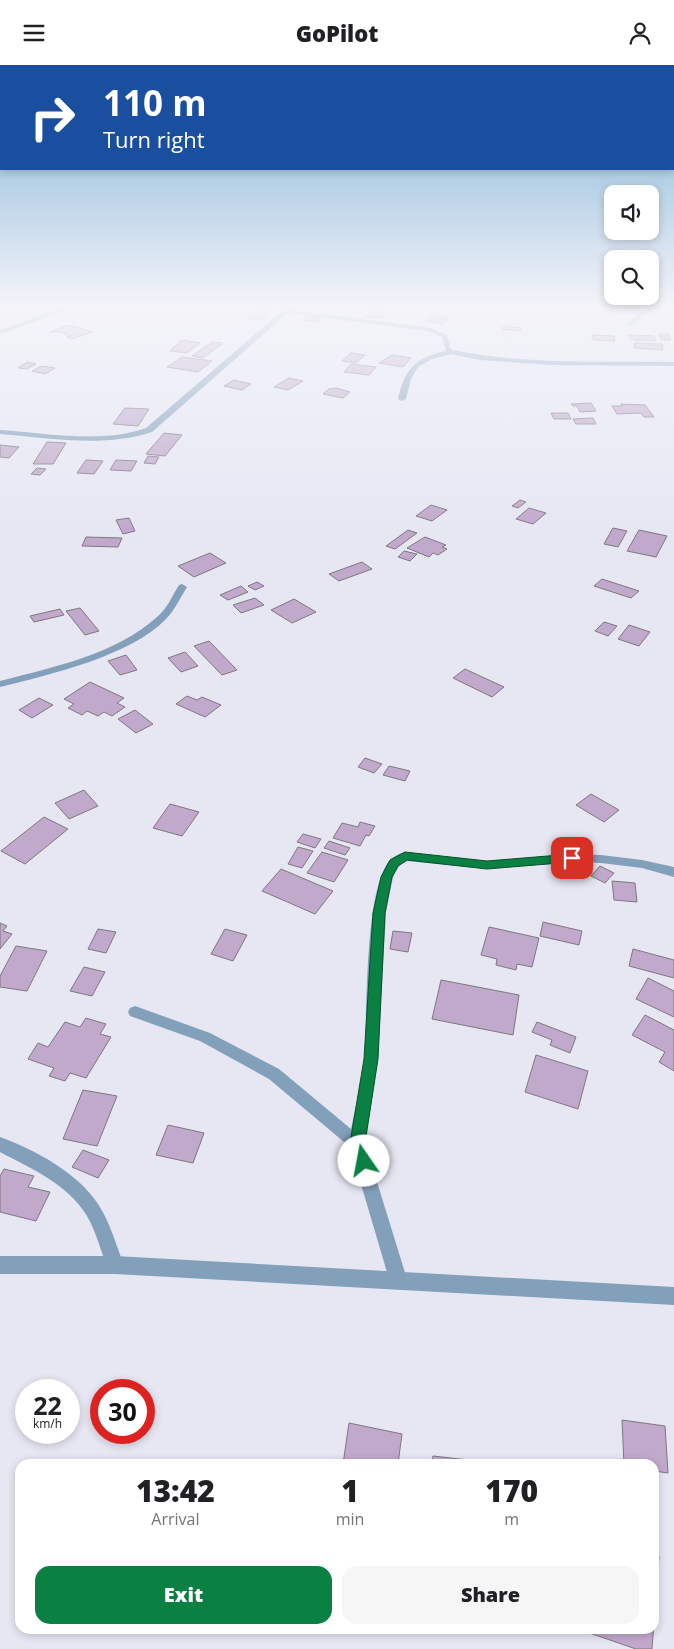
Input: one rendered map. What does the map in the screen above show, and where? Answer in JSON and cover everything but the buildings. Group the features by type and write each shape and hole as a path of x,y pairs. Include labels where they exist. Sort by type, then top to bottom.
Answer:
{"street":[{"path":"0,432 98,437 140,434 149,430 206,381"},
{"path":"402,399 405,381"},
{"path":"0,684 102,651 142,633 162,617 182,587"},
{"path":"398,1279 358,1143 371,1059 379,913 387,877 394,863 405,856 487,865 572,858 642,864 674,872"},
{"path":"135,1012 205,1037 274,1074 358,1143"},
{"path":"0,1144 44,1167 72,1187 93,1210 115,1265"},
{"path":"0,1265 115,1265 398,1279 674,1296"}],"route":[{"path":"364,1161 358,1143 371,1059 379,913 387,877 394,863 405,856 487,865 572,858"}]}
